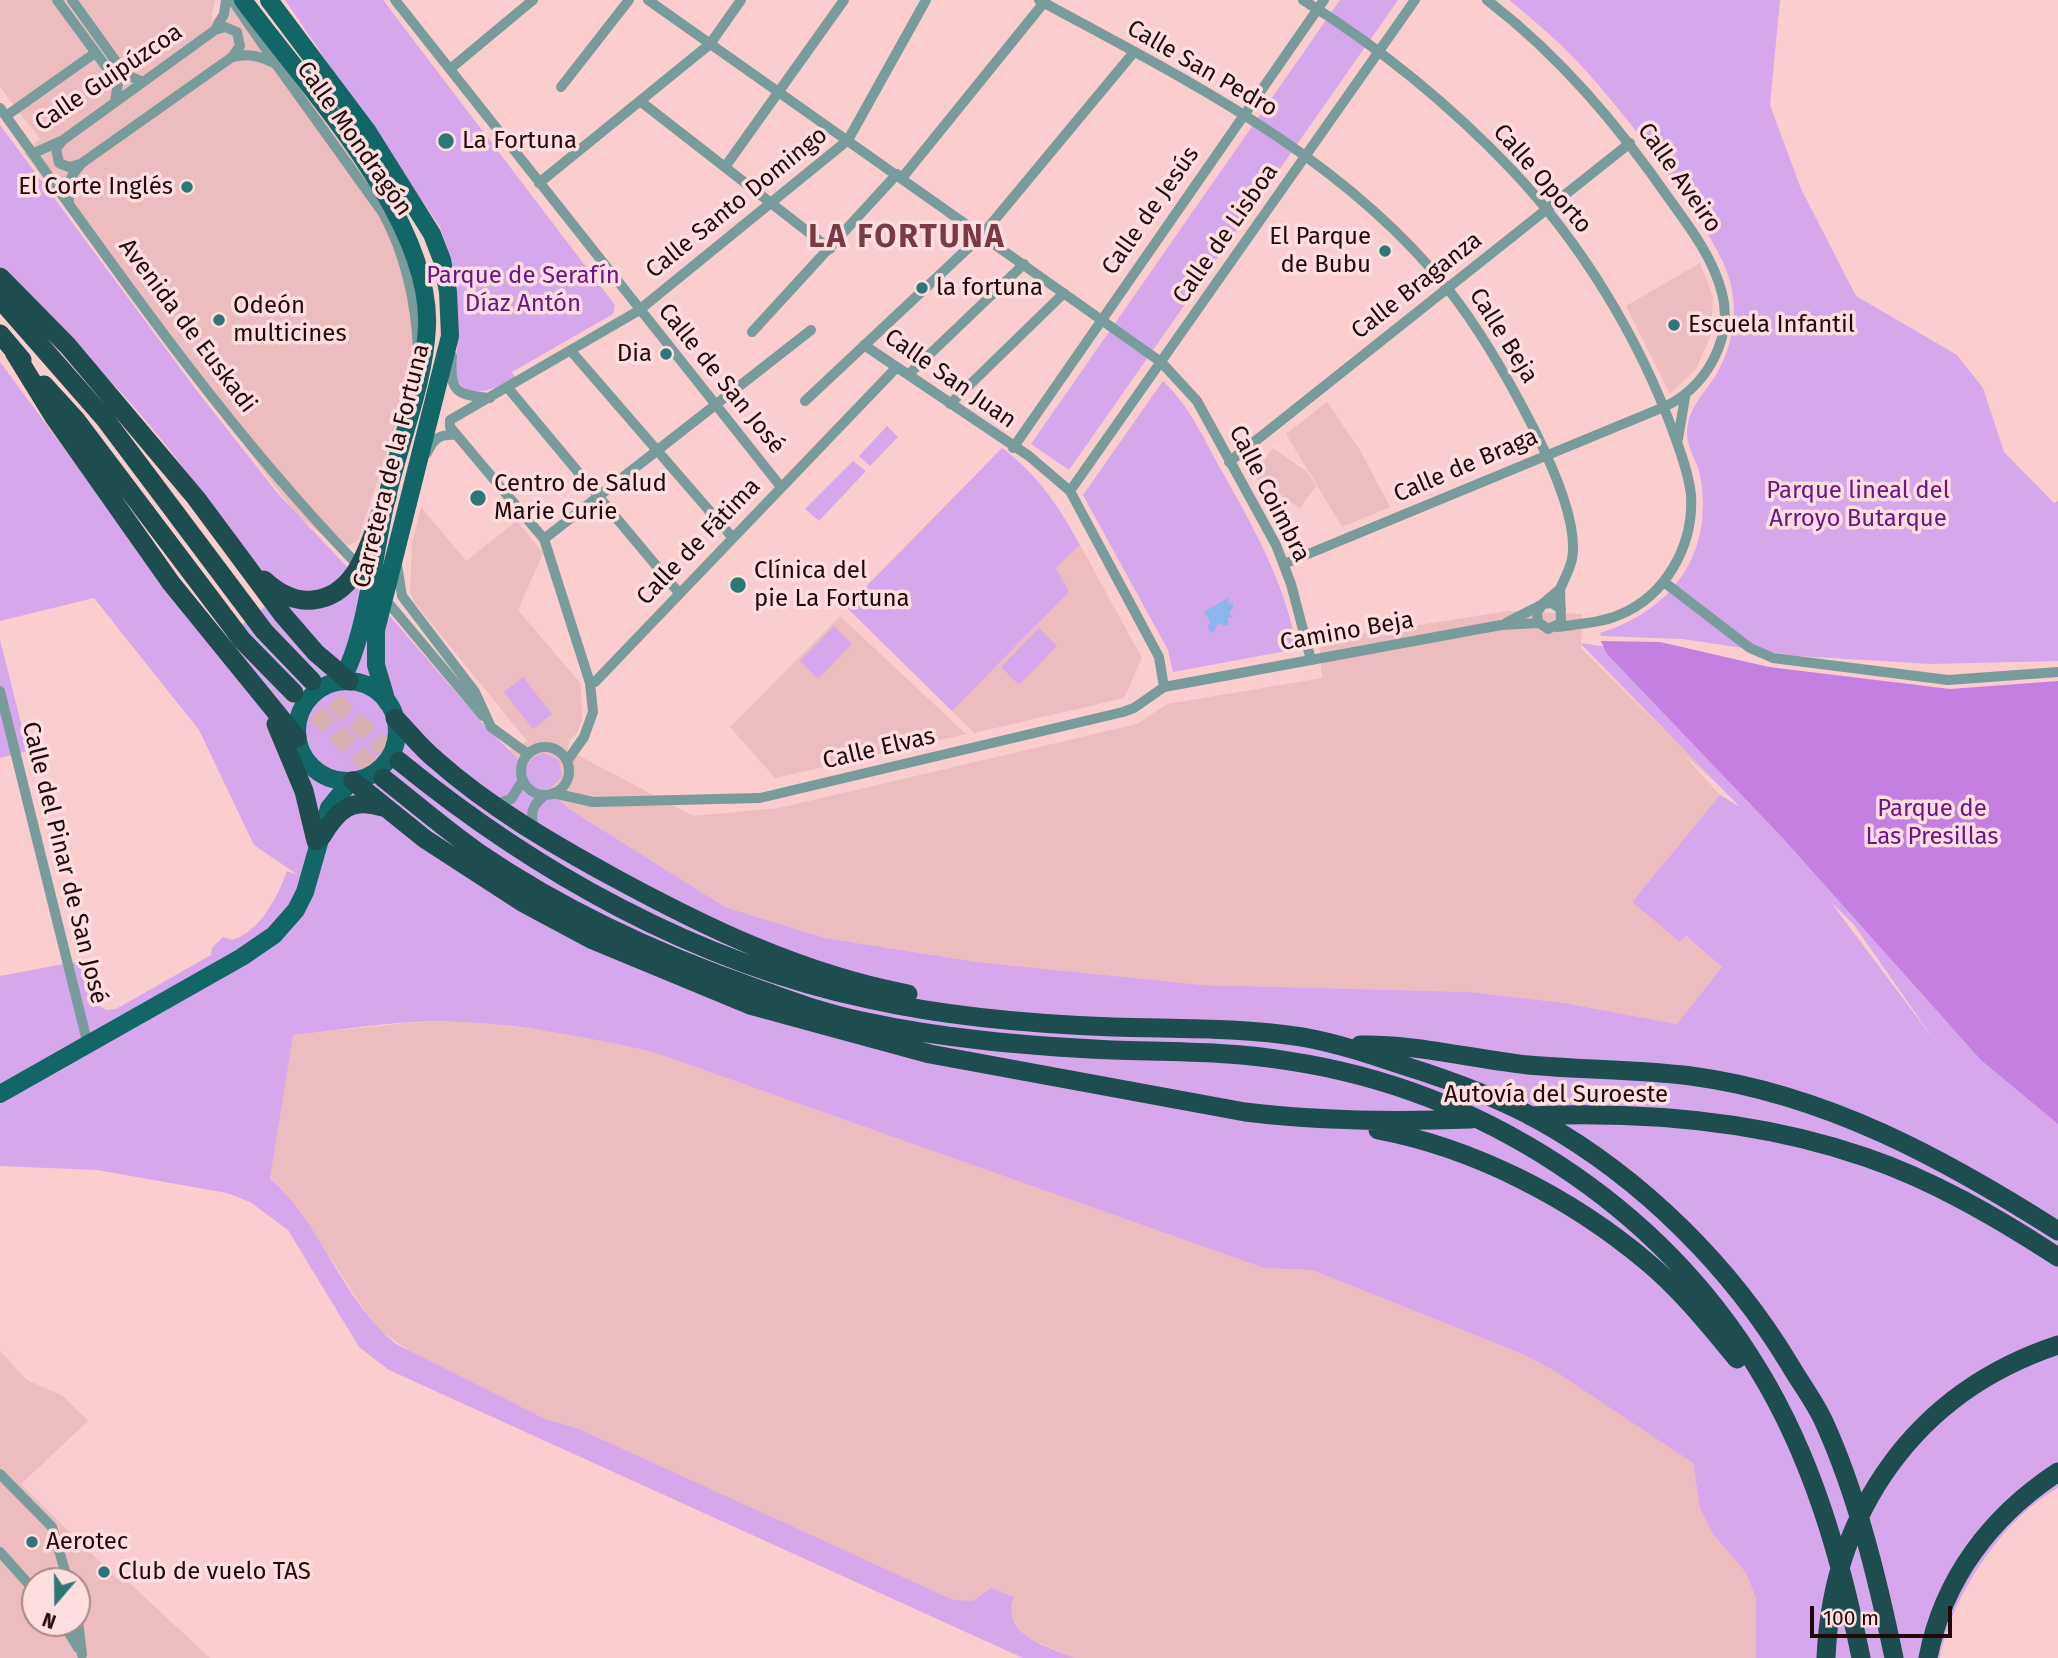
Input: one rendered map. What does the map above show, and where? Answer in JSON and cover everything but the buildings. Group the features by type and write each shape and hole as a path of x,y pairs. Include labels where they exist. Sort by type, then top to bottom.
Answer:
{"highway":[{"path":"0,277 68,346 196,498 283,615 316,653 345,680"},
{"path":"0,299 105,419 264,631 312,681"},
{"path":"0,334 76,420 242,640 293,693"},
{"path":"14,352 54,417 171,583 297,738"},
{"path":"212,522 266,582 286,595 310,600 335,594 352,579 387,497"},
{"path":"258,689 294,762 319,838"},
{"path":"391,710 435,760 494,806 536,833 680,914 743,944 794,964 902,993 985,1009 1014,1021"},
{"path":"399,761 447,800 559,874 685,941 760,968 868,999 1014,1021 1115,1027 1201,1027 1299,1036 1342,1045 1457,1082 1542,1122 1606,1165 1665,1213 1731,1280 1770,1332 1823,1420 1882,1598 1894,1658"},
{"path":"383,778 479,853 575,911 698,968 860,1021 905,1039 1020,1063 1071,1078"},
{"path":"352,781 472,871 522,902 593,940 738,1000 808,1023 930,1054 1071,1078"},
{"path":"319,838 335,815 349,805 363,803 387,809"},
{"path":"860,1021 1010,1044 1230,1054 1292,1061 1379,1082 1443,1104 1535,1149 1601,1194 1666,1251 1720,1314 1757,1367 1801,1454 1830,1529 1861,1658"},
{"name":"Autovía del Suroeste","path":"1342,1045 1388,1045 1472,1059 1691,1076 1775,1092 1877,1129 1915,1147 1974,1179 2058,1231"},
{"name":"Autovía del Suroeste","path":"1071,1078 1175,1101 1290,1118 1395,1122 1603,1114 1683,1118 1761,1130 1864,1156 1965,1202 2058,1257"},
{"path":"1290,1118 1405,1135 1457,1152 1506,1173 1583,1215 1647,1261 1706,1321 1778,1405"},
{"path":"1826,1658 1836,1577 1858,1517 1885,1469 1930,1419 1966,1392 2021,1360 2058,1345"},
{"path":"1928,1658 1933,1632 1945,1600 1968,1559 1997,1521 2029,1491 2058,1472"}],"main road":[{"name":"Carretera de la Fortuna","path":"243,0 342,132 392,205 407,233 418,266 427,324 418,386 387,497 361,621 345,680"},
{"name":"Carretera de la Fortuna","path":"270,0 368,132 427,225 442,260 448,292 450,337 388,576 374,649 379,683 391,710"},
{"path":"0,1094 242,957 274,935 296,910 315,862 328,808 352,781 376,772 388,760 396,740 391,710 368,686 345,680 320,689 306,702 298,719 297,738 315,808 319,838"},
{"path":"304,758 326,777 352,781"}],"street":[{"path":"57,0 118,83 115,102"},
{"path":"72,0 125,74 143,82"},
{"path":"229,0 276,65"},
{"name":"Calle Guipúzcoa","path":"34,153 63,140 215,30 229,0"},
{"name":"Calle de San José","path":"394,0 638,311 781,487"},
{"path":"450,69 533,0"},
{"path":"561,87 629,0"},
{"name":"Calle Coimbra","path":"648,0 1161,362 1197,401 1284,564 1311,660"},
{"path":"539,183 710,44 741,0"},
{"path":"725,167 844,0"},
{"name":"Calle Santo Domingo","path":"414,479 433,440 453,431 452,418 638,311 848,140 926,0"},
{"name":"Calle Oporto","path":"1303,0 1321,5 1468,125 1547,210 1612,306 1664,407 1689,483 1690,509 1685,541 1664,582 1640,604 1620,614 1557,627"},
{"name":"Calle de Lisboa","path":"1070,491 1415,0"},
{"name":"Calle Aveiro","path":"1487,0 1565,69 1630,143 1705,249 1723,294 1724,319 1713,362 1685,397 1664,407"},
{"path":"752,332 900,176 1043,1"},
{"name":"Calle San Pedro","path":"1043,1 1245,113 1306,156"},
{"name":"Calle de Jesús","path":"1013,448 1321,5"},
{"path":"69,203 67,186 71,175 82,163 232,57 240,46 237,32 225,27 215,30"},
{"path":"805,401 982,235 1133,52"},
{"path":"3,112 95,53"},
{"name":"Calle Mondragón","path":"232,57 255,55 276,65 383,213 397,239 415,313 418,386"},
{"path":"640,101 830,249"},
{"name":"Avenida de Euskadi","path":"3,112 247,442 302,507 352,559"},
{"path":"63,140 56,149 59,163 69,167 82,163"},
{"name":"Calle Braganza","path":"1229,462 1630,143"},
{"name":"Calle Beja","path":"1306,156 1381,217 1447,288 1504,369 1546,456 1571,525 1572,560 1560,589"},
{"path":"909,374 1024,264"},
{"path":"950,404 1064,293"},
{"path":"544,540 811,330"},
{"path":"450,337 452,385 468,396 490,398"},
{"name":"Calle San Juan","path":"864,345 1013,448 1030,456 1070,491"},
{"path":"571,351 733,538"},
{"name":"Calle de Fátima","path":"590,683 594,682 896,368"},
{"path":"508,388 679,593"},
{"name":"Calle Oporto","path":"1678,444 1685,397"},
{"name":"Calle de Braga","path":"1284,564 1664,407"},
{"path":"453,431 544,540 590,683 593,712 584,737 567,761"},
{"path":"1070,491 1159,657 1164,687"},
{"path":"401,527 396,572 402,596 475,692 491,727"},
{"path":"1664,582 1750,648 1773,658 1948,680 2058,672"},
{"path":"1560,589 1563,619 1557,627 1548,629 1538,623 1536,614 1560,589"},
{"path":"1501,625 1552,603 1561,609"},
{"path":"390,605 491,727 528,754"},
{"name":"Camino Beja","path":"1164,687 1501,625 1538,623"},
{"name":"Calle Elvas","path":"549,794 593,802 760,798 1123,712 1134,708 1164,687"},
{"name":"Calle del Pinar de San José","path":"0,691 88,1045"},
{"path":"549,794 532,791 523,780 521,766 528,754 541,747 549,747 563,754 567,761 568,778 580,794 593,802"},
{"path":"536,833 531,814 534,805 562,788 568,778"},
{"path":"494,806 511,799 523,780"},
{"path":"0,1474 52,1527 64,1567"},
{"path":"0,1552 21,1575"},
{"path":"77,1637 83,1656"}],"shaded area":[{"path":"0,0 215,0 211,21 238,0 372,186 423,326 404,399 358,540 346,547 327,539 295,513 24,153 40,139 0,87"},
{"name":"Escuela Infantil","path":"1700,263 1713,297 1711,335 1696,369 1670,394 1626,306"},
{"path":"1327,402 1360,450 1390,507 1342,527 1286,434"},
{"path":"1273,448 1307,472 1316,486 1300,508 1253,476"},
{"path":"421,507 466,561 517,521 543,553 518,610 581,684 582,721 577,733 569,741 568,750 693,816 779,808 1137,724 1167,704 1322,678 1319,641 1508,611 1582,614 1581,648 1727,792 1681,752 1720,795 1632,902 1681,941 1685,936 1722,967 1677,1024 1564,1003 1470,992 1203,985 977,962 825,938 725,907 569,809 509,750 527,741 415,603 410,592 412,544"},
{"path":"1080,545 1142,658 1124,698 974,733 952,711 1069,592 1056,568"},
{"path":"840,616 966,734 775,778 730,727"},
{"path":"462,1021 560,1032 653,1052 1264,1268 1312,1270 1525,1355 1555,1370 1693,1463 1700,1508 1713,1534 1746,1573 1756,1598 1756,1658 1074,1658 1021,1635 1011,1615 1014,1597 991,1588 972,1601 953,1601 577,1428 545,1419 420,1358 376,1328 298,1208 269,1175 293,1035 407,1023"},
{"path":"0,1351 27,1380 63,1396 88,1421 21,1484 117,1579 122,1576 210,1658 0,1658"}],"green space":[{"name":"Parque de Serafín Díaz Antón","path":"285,0 383,0 615,305 613,314 512,372 515,378 499,386 474,391 460,384 455,376 457,319 454,282 440,227"},
{"path":"1340,0 1398,0 1069,470 1031,444"},
{"name":"Parque lineal del Arroyo Butarque","path":"1509,0 1780,0 1770,105 1801,189 1856,296 1957,355 1983,388 2004,452 2054,503 2058,501 2058,661 1931,664 1798,656 1682,639 1601,636 1600,633 1626,623 1648,610 1667,594 1683,575 1694,553 1701,530 1703,503 1699,471 1688,441 1688,421 1727,351 1734,317 1731,285 1723,262 1696,214 1642,139 1578,62 1550,34"},
{"path":"0,125 197,391 279,495 350,570 485,726 526,767 533,757 544,753 559,760 562,777 549,789 569,809 725,907 825,938 977,962 1203,985 1470,992 1564,1003 1677,1024 1722,967 1686,936 1680,942 1632,902 1720,795 1740,807 1580,643 1951,698 2058,692 2058,1488 2018,1519 1982,1561 1955,1610 1940,1658 1756,1658 1756,1598 1746,1573 1713,1534 1700,1508 1693,1463 1555,1371 1525,1355 1312,1270 1264,1268 653,1052 535,1029 442,1021 293,1035 270,1178 304,1218 361,1306 396,1344 545,1419 577,1428 953,1600 972,1601 991,1588 1014,1597 1014,1621 1020,1630 1039,1643 1074,1658 1023,1658 389,1370 359,1347 288,1230 250,1202 227,1193 97,1170 0,1166 0,976 80,961 93,1002 106,1010 116,1009 211,955 212,948 223,937 232,940 242,936 267,912 287,871 298,875 254,845 199,730 94,598 0,621 0,362 212,648 286,590 251,557 219,519 176,458 123,394 0,269","holes":["1833,904 1854,925 1935,1041"]},
{"path":"1163,381 1194,421 1266,554 1292,624 1297,649 1173,672 1168,650 1083,495"},
{"path":"887,426 898,437 870,466 859,456"},
{"path":"1002,448 1026,469 1046,492 1080,545 1056,568 1069,592 952,711 846,607"},
{"path":"853,461 866,471 819,521 805,509"},
{"path":"834,626 852,644 818,679 800,661"},
{"path":"1039,628 1057,646 1019,685 1001,667"},
{"path":"0,640 28,751 0,758"},
{"name":"Parque de Las Presillas","path":"1601,641 1660,642 1769,667 1950,689 2058,681 2058,1124 1981,1060 1781,836 1607,654"},
{"path":"523,677 552,714 533,729 504,692"}],"water":[{"path":"1229,597 1228,604 1233,603 1233,607 1229,613 1232,617 1227,618 1229,624 1224,626 1218,623 1214,632 1210,633 1210,621 1204,612"}],"tunnel":[{"path":"312,681 399,761"},
{"path":"294,693 383,778"}],"place":[{"name":"La Fortuna","path":"446,141"},
{"name":"El Corte Inglés","path":"187,187"},
{"name":"El Parque de Bubu","path":"1385,251"},
{"name":"la fortuna","path":"922,288"},
{"name":"Odeón multicines","path":"219,320"},
{"name":"Escuela Infantil","path":"1674,325"},
{"name":"Dia","path":"666,354"},
{"name":"Centro de Salud Marie Curie","path":"478,498"},
{"name":"Clínica del pie La Fortuna","path":"738,585"},
{"name":"Aerotec","path":"32,1542"},
{"name":"Club de vuelo TAS","path":"104,1572"}],"district":[{"name":"LA FORTUNA","path":"907,238"}]}
